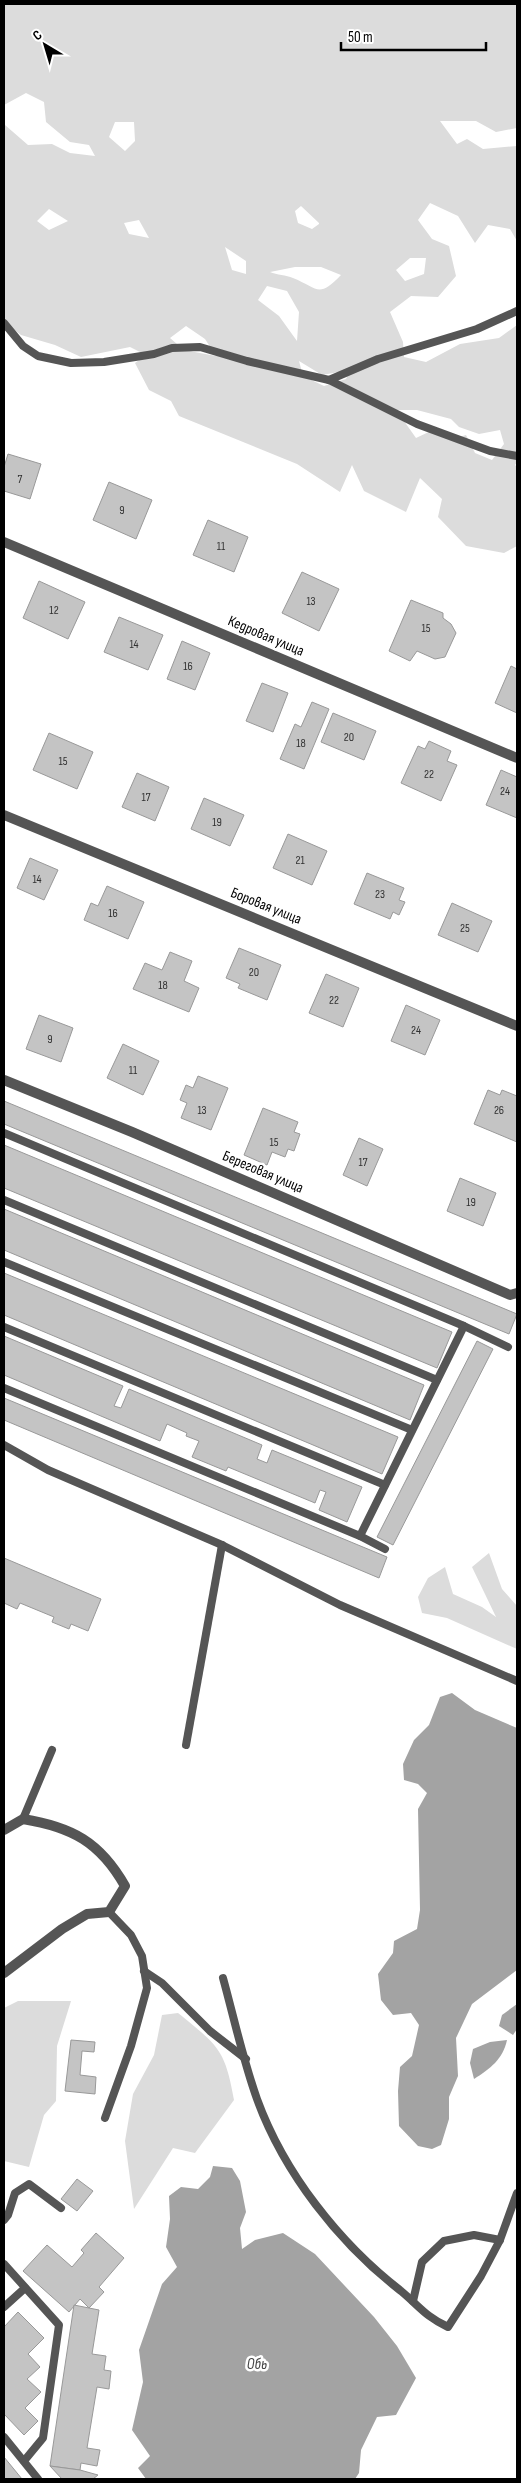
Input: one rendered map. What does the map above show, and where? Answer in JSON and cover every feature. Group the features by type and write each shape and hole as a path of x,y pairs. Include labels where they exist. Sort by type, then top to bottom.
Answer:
{"street":[{"name":"Кедровая улица","path":"4,542 517,758"},
{"name":"Боровая улица","path":"4,815 517,1026"},
{"name":"Береговая улица","path":"4,1080 132,1132 513,1294"},
{"path":"4,1830 23,1818 55,1824 82,1837 115,1870 125,1886 109,1912 87,1914 62,1929 4,1973"}],"lane":[{"path":"329,380 378,359 477,329 517,311"},
{"path":"4,323 23,346 38,356 71,363 113,361 154,354 172,348 200,347 247,361 329,380 417,424 490,451 517,456"},
{"path":"4,1133 464,1326 508,1347"},
{"path":"4,1200 437,1380"},
{"path":"4,1262 412,1430"},
{"path":"360,1536 464,1326"},
{"path":"4,1327 385,1485"},
{"path":"4,1388 360,1536 385,1549"},
{"path":"4,1445 48,1470 222,1545 340,1605 517,1681"},
{"path":"186,1745 222,1545"},
{"path":"23,1818 52,1750"},
{"path":"104,2118 130,2046 147,1988 142,1956 131,1935 109,1912"},
{"path":"144,1971 181,2000 210,2032 246,2059"},
{"path":"222,1978 258,2100 292,2173 376,2272 413,2301 430,2319 448,2327 481,2276 500,2240 517,2193"},
{"path":"4,2220 8,2215 15,2193 29,2184 61,2208"},
{"path":"413,2301 422,2262 444,2241 474,2235 500,2240"},
{"path":"4,2264 59,2325 43,2438 24,2461"},
{"path":"4,2307 25,2288"},
{"path":"4,2437 38,2479"}],"shaded area":[{"path":"4,4 517,4 517,128 496,132 476,121 440,121 457,144 467,139 483,149 517,146 517,241 510,229 488,225 475,243 458,216 430,203 418,220 432,239 449,246 456,276 438,297 411,296 390,312 403,342 404,357 426,362 460,344 499,338 517,325 517,462 515,465 517,467 517,546 504,553 466,546 438,517 442,499 420,478 406,512 364,491 352,465 340,492 297,464 179,416 171,401 149,390 135,363 146,355 130,347 81,357 55,345 21,335 4,322 4,106 5,125 28,145 52,144 70,153 95,156 89,145 70,142 46,122 44,102 26,93 4,105","holes":["115,122 134,122 135,141 125,151 109,137","301,206 319,223 312,229 298,223 295,211","49,209 68,221 49,230 37,221","139,220 149,238 129,234 124,223","225,247 246,261 246,274 232,270","410,258 426,258 424,274 405,281 396,270","295,267 321,267 341,275 322,289 313,288 290,277 270,272","267,286 287,291 299,312 297,341 279,316 258,300","186,326 205,339 216,356 184,350 170,338","299,361 322,375 350,370 346,379 324,386 303,376","387,410 417,410 451,419 459,427 479,434 500,430 504,444 492,460 475,453 466,435 449,440 435,429 416,438 404,421"]},
{"path":"489,1553 502,1589 517,1606 517,1649 447,1618 422,1613 418,1597 428,1578 445,1567 453,1594 482,1607 496,1617 472,1567"},
{"path":"18,2001 71,2001 57,2046 56,2101 44,2115 29,2167 4,2161 4,2008"},
{"path":"178,2013 210,2041 223,2058 234,2100 195,2153 173,2148 134,2209 125,2141 133,2094 154,2055 162,2015"}],"water":[{"path":"452,1693 475,1710 517,1728 517,1970 472,2004 456,2038 458,2076 449,2097 449,2119 441,2145 432,2149 418,2146 399,2126 398,2091 400,2067 412,2056 419,2025 411,2013 393,2015 381,2000 378,1974 393,1953 394,1941 417,1929 420,1910 418,1809 427,1793 418,1784 404,1780 403,1764 414,1740 429,1725 440,1697"},
{"path":"517,2004 517,2029 513,2035 499,2026 502,2015"},
{"path":"507,2040 502,2053 495,2063 474,2079 470,2063 473,2049 490,2042"},
{"name":"Обь","path":"213,2166 232,2168 240,2181 246,2212 240,2228 242,2249 255,2240 283,2233 315,2254 374,2317 397,2346 416,2378 396,2415 377,2417 361,2450 359,2473 355,2479 146,2479 138,2468 150,2456 132,2430 143,2382 139,2350 162,2284 177,2267 166,2247 170,2219 169,2196 181,2187 198,2189 210,2177"}],"building":[{"path":"8,454 41,464 30,499 4,491 4,467"},
{"path":"109,482 152,500 136,539 93,520"},
{"path":"208,520 248,537 234,572 193,555"},
{"path":"302,572 339,589 319,631 282,613"},
{"path":"39,581 85,602 68,639 23,618"},
{"path":"411,600 443,613 443,618 451,624 456,633 445,657 435,659 417,651 410,661 389,651"},
{"path":"119,617 163,635 148,670 104,652"},
{"path":"182,641 210,653 195,690 167,679"},
{"path":"511,666 517,669 517,713 495,703"},
{"path":"262,683 288,693 273,732 246,721"},
{"path":"312,702 329,709 304,769 280,759 295,724 301,727"},
{"path":"333,713 376,731 364,760 321,742"},
{"path":"49,733 93,752 77,789 33,770"},
{"path":"429,741 451,751 447,761 457,765 441,801 401,783 418,746 425,749"},
{"path":"501,770 517,777 517,818 486,805"},
{"path":"137,773 169,787 155,821 122,807"},
{"path":"204,798 244,815 230,846 191,829"},
{"path":"288,834 327,851 312,885 273,868"},
{"path":"30,858 58,870 44,900 17,888"},
{"path":"367,873 404,888 399,900 405,902 399,915 393,912 390,919 354,904"},
{"path":"107,886 144,902 128,939 84,920 91,903 98,906"},
{"path":"452,903 492,921 478,952 438,935"},
{"path":"239,948 281,965 267,1000 238,988 240,984 226,978"},
{"path":"170,952 192,961 184,981 199,988 189,1012 133,989 145,963 162,970"},
{"path":"326,974 359,988 343,1027 309,1013"},
{"path":"406,1005 440,1020 425,1055 391,1041"},
{"path":"39,1015 73,1028 61,1062 26,1049"},
{"path":"123,1044 159,1061 143,1095 107,1078"},
{"path":"198,1076 228,1088 211,1130 181,1118 187,1103 180,1100 186,1085 193,1088"},
{"path":"488,1090 500,1095 502,1090 517,1096 517,1142 474,1124"},
{"path":"4,1101 517,1314 509,1334 4,1124"},
{"path":"263,1108 298,1122 294,1132 300,1134 294,1151 288,1149 285,1157 272,1152 267,1165 244,1155"},
{"path":"359,1138 383,1149 367,1186 343,1175"},
{"path":"4,1145 452,1332 437,1368 4,1188"},
{"path":"460,1178 496,1193 483,1226 447,1211"},
{"path":"4,1209 424,1385 410,1420 4,1250"},
{"path":"4,1273 398,1437 382,1474 4,1315"},
{"path":"4,1336 123,1386 114,1406 121,1408 129,1389 262,1445 257,1459 267,1463 272,1450 362,1487 347,1522 319,1510 326,1492 320,1490 315,1503 228,1467 226,1471 192,1457 199,1441 186,1436 187,1433 167,1424 160,1441 4,1375"},
{"path":"477,1341 493,1349 393,1545 377,1537"},
{"path":"4,1398 387,1557 379,1578 4,1420"},
{"path":"4,1558 101,1599 88,1631 71,1624 69,1629 52,1622 54,1617 20,1603 17,1609 4,1603"},
{"path":"71,2040 95,2042 94,2052 82,2051 80,2075 96,2077 95,2094 65,2091"},
{"path":"77,2179 93,2191 77,2211 61,2199"},
{"path":"96,2233 124,2258 99,2287 104,2292 89,2308 80,2299 69,2312 23,2271 47,2245 72,2267 84,2253 81,2250"},
{"path":"74,2305 99,2310 92,2354 106,2356 104,2370 111,2371 109,2389 97,2387 87,2448 100,2450 97,2466 81,2463 80,2470 50,2466"},
{"path":"18,2312 44,2338 28,2354 40,2367 27,2379 41,2392 25,2408 38,2421 24,2435 4,2414 4,2327"},
{"path":"4,2457 22,2479 4,2479"},
{"path":"50,2466 80,2470 98,2475 93,2479 62,2479"}]}
